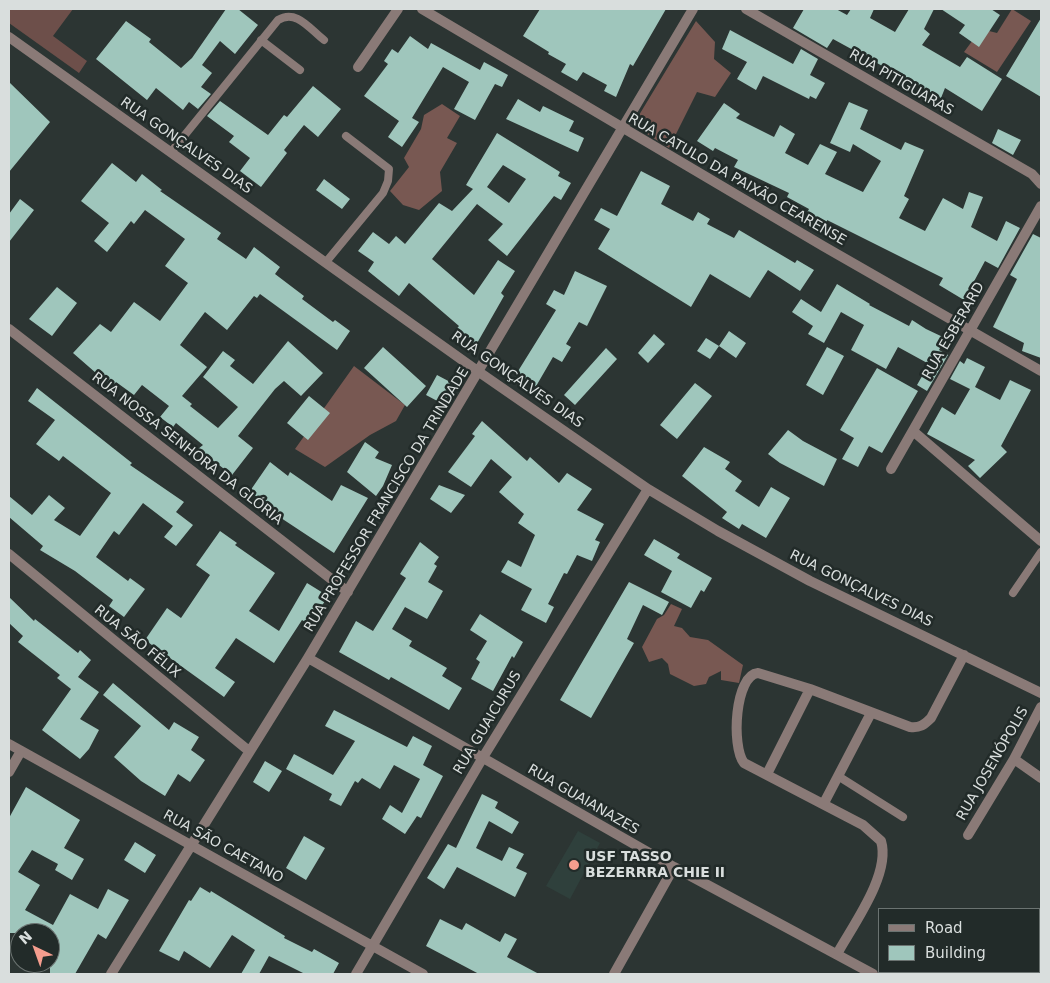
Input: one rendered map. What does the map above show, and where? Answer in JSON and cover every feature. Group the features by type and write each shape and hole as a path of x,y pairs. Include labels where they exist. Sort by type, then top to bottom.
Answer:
{"street":[{"path":"358,67 398,9"},
{"name":"RUA CATULO DA PAIXÃO CEARENSE","path":"422,9 1041,371"},
{"name":"RUA PROFESSOR FRANCISCO DA TRINDADE","path":"111,974 348,592 693,9"},
{"name":"RUA PITIGUARAS","path":"746,9 1032,174 1041,184"},
{"name":"RUA GONÇALVES DIAS","path":"9,37 479,372 648,488 718,531 810,581 1041,693"},
{"name":"RUA ESBERARD","path":"891,469 1041,206"},
{"name":"RUA NOSSA SENHORA DA GLÓRIA","path":"9,329 348,592"},
{"path":"914,431 1041,541"},
{"name":"RUA GUAICURUS","path":"356,974 482,759 648,488"},
{"name":"RUA SÃO FÉLIX","path":"9,554 249,750"},
{"path":"837,954 876,884 882,861 882,847 880,841 872,832 824,803 744,763 738,751 736,715 748,679 754,673 758,673 810,689 910,727 924,726 931,718 964,655"},
{"name":"RUA GUAIANAZES","path":"308,658 674,867 873,974"},
{"path":"767,774 810,689"},
{"name":"RUA JOSENÓPOLIS","path":"968,836 1014,759 1041,707"},
{"path":"824,803 871,713"},
{"name":"RUA SÃO CAETANO","path":"9,744 423,974"},
{"path":"9,772 21,751"},
{"path":"1014,759 1041,778"},
{"path":"614,974 674,867"}],"lane":[{"path":"171,152 278,20 286,15 293,16 324,40"},
{"path":"261,40 300,70"},
{"path":"326,262 383,193 388,181 389,169 346,136"},
{"path":"1013,593 1041,552"},
{"path":"838,776 903,817"}],"shaded area":[{"path":"9,9 73,9 53,36 87,61 79,73 9,23"},
{"path":"1012,9 1031,21 997,72 964,52 981,29 997,33"},
{"path":"696,21 715,42 714,59 731,73 715,97 697,92 669,148 633,125"},
{"path":"442,104 460,116 447,138 457,143 440,172 442,191 419,210 403,205 390,191 409,167 404,158 421,129 424,115"},
{"path":"354,366 405,405 396,421 370,435 325,467 295,449"},
{"path":"671,604 682,609 674,626 682,628 690,637 708,640 743,665 739,683 721,680 721,671 709,677 706,684 694,686 670,674 668,664 662,658 649,662 642,647 657,619 664,615"},
{"name":"USF TASSO BEZERRRA CHIE II","path":"578,831 600,843 570,899 546,886"}],"building":[{"path":"226,9 238,9 258,25 235,54 220,41 202,65 212,73 201,87 211,94 198,109 189,102 183,110 156,88 147,100 96,59 126,21 151,39 149,42 181,68 192,58"},
{"path":"540,9 666,9 633,66 630,64 616,97 604,91 607,85 583,72 577,81 561,72 566,64 523,36"},
{"path":"804,9 836,9 847,15 851,9 874,9 870,18 895,32 909,9 934,9 924,29 930,34 922,45 960,67 967,57 1002,79 982,111 945,88 941,98 833,39 827,48 793,28"},
{"path":"941,9 991,9 1000,15 979,47 959,33 965,25"},
{"path":"1041,18 1041,97 1006,76"},
{"path":"730,30 793,64 801,49 818,59 810,75 825,83 816,99 810,96 809,99 763,76 756,90 737,79 747,62 722,49"},
{"path":"410,36 428,49 431,43 480,70 484,62 508,75 502,87 495,84 475,120 454,109 469,82 443,67 412,118 419,122 402,147 388,137 399,121 364,96 388,64 384,61 392,49 398,53"},
{"path":"9,82 50,122 9,172"},
{"path":"313,86 341,109 318,137 304,125 284,150 287,153 261,187 240,171 250,158 229,142 234,136 207,116 220,101 268,135 284,115 287,117"},
{"path":"518,99 540,112 543,106 574,121 569,131 584,138 578,152 506,119"},
{"path":"849,102 868,110 860,129 901,150 905,142 924,150 904,196 909,199 899,218 925,231 943,198 963,209 969,192 983,197 971,227 997,241 1006,221 1020,228 998,268 985,261 964,300 939,285 943,278 827,220 827,222 807,213 809,209 787,197 789,193 734,167 738,160 715,148 713,151 697,141 724,103 740,114 736,118 774,137 780,125 795,134 785,153 808,165 820,144 837,152 825,174 863,192 881,161 853,144 850,152 830,143"},
{"path":"998,129 1021,140 1013,155 992,143"},
{"path":"497,133 560,172 558,176 571,183 561,200 554,196 507,256 488,240 503,224 477,204 432,259 474,295 498,260 515,271 501,293 504,296 476,345 454,332 459,326 409,283 399,296 368,271 374,262 358,251 373,232 389,244 396,236 405,244 439,203 452,211 473,189 466,185","holes":["503,165 526,179 509,203 487,187"]},
{"path":"112,163 136,182 142,174 162,190 160,191 221,233 217,239 246,259 254,247 280,267 275,274 304,296 302,299 333,322 335,320 350,331 337,350 260,294 257,298 254,296 227,330 205,312 180,345 207,367 182,396 192,404 190,406 218,428 238,407 203,377 223,351 235,360 230,366 253,384 288,341 323,373 301,396 284,381 275,389 238,436 253,448 232,475 198,449 203,445 176,423 173,427 160,417 169,406 142,385 134,395 116,382 112,387 73,353 100,324 111,332 134,302 160,321 188,283 165,266 185,239 145,210 134,224 131,221 107,252 94,241 109,223 81,201"},
{"path":"641,171 670,186 661,204 693,221 698,212 710,219 707,224 734,238 739,230 795,263 797,260 814,270 800,291 768,270 750,298 710,274 691,307 598,249 610,229 594,220 601,208 617,216"},
{"path":"324,179 350,199 342,209 316,190"},
{"path":"20,199 34,210 9,242 9,214"},
{"path":"1033,234 1041,238 1041,358 1022,351 1024,343 993,327 1017,279 1010,275"},
{"path":"575,271 607,286 587,326 579,322 566,344 571,347 562,362 553,357 535,388 515,376 556,310 546,304 554,290 564,295"},
{"path":"837,284 869,305 909,326 912,320 945,338 939,350 948,355 927,391 917,385 929,364 898,347 886,369 851,350 864,325 841,312 824,343 808,334 813,326 792,312 801,299 821,312"},
{"path":"57,287 77,303 52,336 29,319"},
{"path":"729,331 746,343 736,358 719,346"},
{"path":"654,334 665,344 648,363 638,353"},
{"path":"706,338 719,346 710,359 697,351"},
{"path":"383,347 426,386 407,407 364,368"},
{"path":"827,347 844,356 823,395 806,385"},
{"path":"606,348 617,359 575,405 564,395"},
{"path":"967,358 985,367 975,387 1000,400 1010,380 1031,390 1001,446 1007,452 980,478 968,466 975,460 927,434 942,407 955,415 970,389 950,379 960,361 964,364"},
{"path":"877,368 918,391 882,453 869,446 858,467 842,459 854,438 840,430"},
{"path":"437,375 454,384 443,404 426,395"},
{"path":"695,383 712,396 677,439 660,425"},
{"path":"37,388 132,463 130,465 184,502 176,512 193,525 176,546 164,537 173,526 143,503 119,535 114,531 96,557 128,581 130,578 145,589 124,617 109,606 113,600 75,571 40,550 43,546 9,517 9,496 32,515 49,495 65,508 54,520 80,536 111,493 63,456 59,461 36,444 55,420 28,401"},
{"path":"309,396 330,413 308,440 287,423"},
{"path":"482,421 527,461 530,457 559,483 567,473 592,489 577,510 604,524 595,540 600,542 592,561 577,555 567,574 564,573 548,604 554,607 546,623 521,610 532,589 501,572 508,560 521,567 535,535 518,523 524,514 499,492 512,477 491,459 471,487 448,472 475,436 472,434"},
{"path":"788,430 803,441 837,459 824,486 780,463 768,454"},
{"path":"365,442 379,452 375,458 392,465 383,486 376,496 347,472"},
{"path":"704,447 730,462 725,469 742,481 735,491 759,507 771,487 790,498 766,538 742,524 739,529 722,518 727,512 682,476"},
{"path":"270,462 288,476 290,472 332,501 341,485 368,498 334,553 281,518 250,491"},
{"path":"439,485 465,495 451,513 430,499"},
{"path":"220,531 237,543 235,545 275,573 249,611 279,631 307,583 328,596 310,625 302,620 274,663 236,638 215,668 235,682 224,697 145,640 167,608 181,618 210,575 196,565"},
{"path":"654,539 680,554 677,558 712,578 704,592 701,590 691,608 661,592 672,571 644,555"},
{"path":"420,542 439,557 434,564 437,566 428,582 443,591 427,619 405,607 392,629 412,641 409,646 447,668 442,676 462,688 449,710 391,677 389,680 339,652 356,621 373,631 406,578 400,574"},
{"path":"629,582 669,602 662,615 643,605 627,639 634,643 591,718 560,700"},
{"path":"9,597 34,621 35,619 78,653 80,650 91,660 78,677 99,692 80,719 99,730 89,749 80,759 42,730 71,689 57,678 60,675 18,642 23,636 9,623"},
{"path":"480,614 523,642 514,658 512,656 493,691 471,679 480,662 476,659 487,641 470,630"},
{"path":"113,683 169,730 174,722 199,737 191,750 205,760 190,782 178,774 165,796 141,781 114,757 141,726 103,695"},
{"path":"334,710 407,747 413,736 432,746 423,765 443,776 421,818 417,816 405,834 382,819 390,805 402,813 420,779 394,765 380,789 362,778 358,783 355,781 341,806 329,800 332,794 286,769 294,754 333,775 355,741 325,726"},
{"path":"265,761 282,771 269,792 253,782"},
{"path":"26,787 80,820 64,848 84,859 72,880 55,870 58,864 32,850 18,872 40,885 25,910 49,923 10,923 10,933 9,933 9,818"},
{"path":"482,794 498,802 495,808 519,822 512,834 489,821 476,848 502,861 509,847 524,854 516,868 527,873 515,897 457,867 444,889 427,878 448,844 456,848"},
{"path":"304,836 325,848 306,880 286,868"},
{"path":"135,842 156,855 145,873 124,860"},
{"path":"200,887 210,893 211,891 285,936 284,938 312,952 314,949 339,963 333,974 305,974 269,956 259,974 241,974 255,950 232,935 210,968 184,951 179,961 159,951 189,900 191,901"},
{"path":"108,889 129,900 106,939 98,934 75,974 50,974 60,973 60,923 54,923 70,894 98,909"},
{"path":"440,919 462,930 466,923 500,942 505,933 517,939 507,957 539,974 479,974 426,946"}],"place":[{"name":"USF TASSO BEZERRRA CHIE II","path":"574,865"}]}
